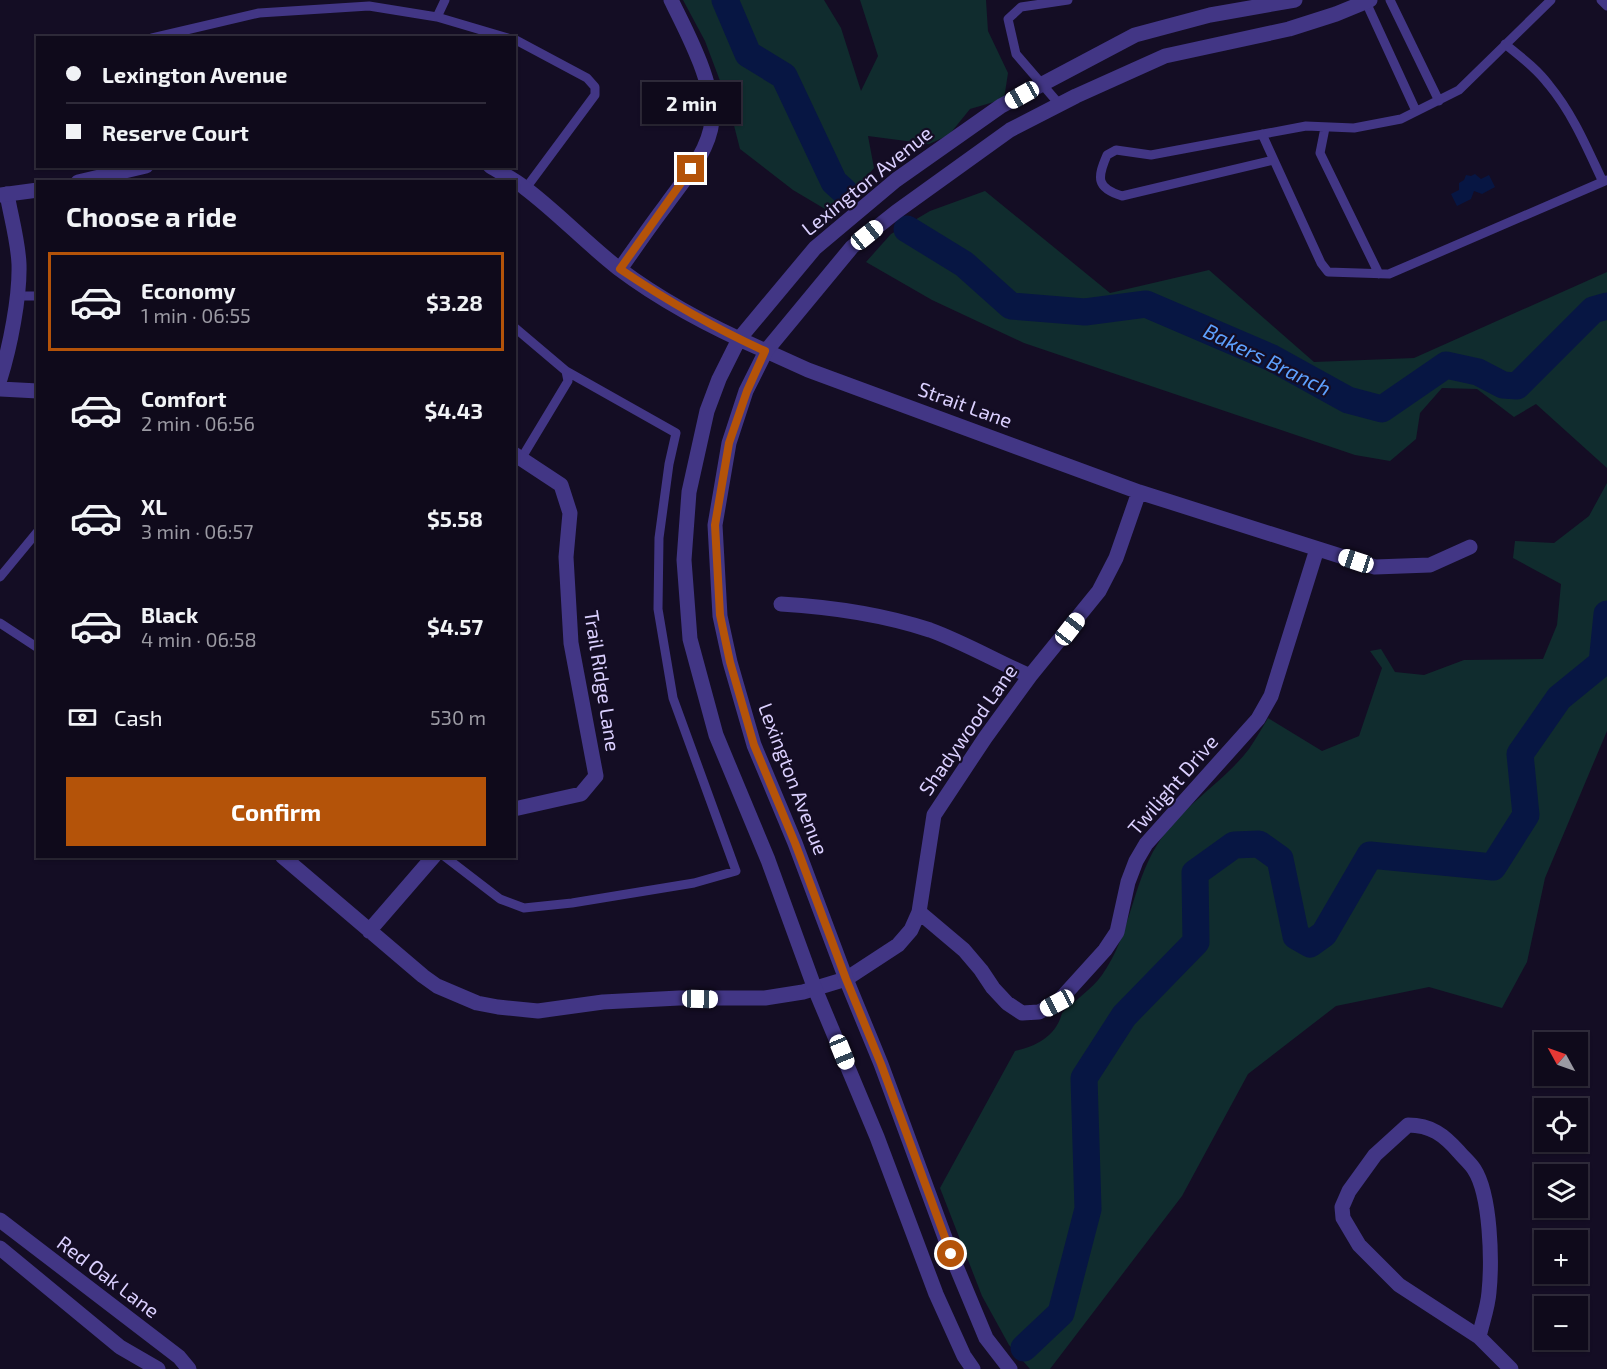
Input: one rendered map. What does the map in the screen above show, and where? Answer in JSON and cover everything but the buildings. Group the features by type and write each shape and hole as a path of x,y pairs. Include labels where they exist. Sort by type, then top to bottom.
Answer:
{"street":[{"path":"620,269 691,169 707,142 712,122 711,99 700,65 671,0"},
{"name":"Lexington Avenue","path":"974,1369 964,1356 936,1294 876,1137 815,988 768,860 717,735 690,639 684,560 689,492 707,411 719,379 740,339 815,248 896,180 1001,106 1135,35 1210,15 1295,0"},
{"name":"Lexington Avenue","path":"1010,1369 986,1338 795,843 754,745 730,662 720,615 715,525 728,452 747,391 765,351 852,247 896,212 1010,130 1165,56 1288,29 1336,14 1367,1"},
{"path":"84,180 111,170 128,168"},
{"name":"Strait Lane","path":"493,168 513,180"},
{"name":"Strait Lane","path":"516,182 620,269 686,311 808,370 1139,492 1376,567 1430,565 1470,547"},
{"path":"0,379 7,357 19,263 3,194 36,190"},
{"path":"0,389 36,391"},
{"name":"Trail Ridge Lane","path":"516,809 581,794 596,776 571,643 566,557 570,513 561,485 518,457"},
{"name":"Shadywood Lane","path":"284,858 401,959 437,986 477,1003 538,1011 603,1002 679,998 765,998 846,979 898,945 911,930 919,912 934,815 1030,676 1100,591 1116,558 1139,492"},
{"name":"Twilight Drive","path":"919,912 964,950 993,988 1014,1008 1022,1013 1039,1012 1057,1003 1105,950 1117,932 1128,882 1146,844 1258,719 1271,696 1317,549"},
{"path":"781,604 827,606 882,616 932,631 1030,676"},
{"path":"369,932 432,858"},
{"path":"1479,1337 1489,1294 1491,1258 1482,1187 1475,1170 1444,1136 1418,1125 1408,1125 1379,1150 1368,1164 1349,1191 1342,1207 1342,1218 1359,1245 1399,1285 1479,1337 1512,1369"},
{"name":"Red Oak Lane","path":"0,1220 179,1357 189,1369"},
{"path":"0,1248 120,1347 159,1369"}],"lane":[{"path":"437,16 445,0"},
{"path":"1060,105 1016,54 1008,19 1018,3 1068,0"},
{"path":"1390,0 1439,101"},
{"path":"1274,160 1122,196 1108,192 1102,183 1100,171 1107,155 1116,150 1151,155 1306,126 1354,128 1401,119 1459,90 1551,0"},
{"path":"1601,0 1607,6"},
{"path":"1367,1 1416,111"},
{"path":"161,36 259,14 369,6 437,16 502,36"},
{"path":"516,40 587,78 595,87 595,95 526,188"},
{"path":"1262,134 1321,263 1328,272 1389,274 1605,181 1576,124 1550,85 1529,63 1505,44"},
{"path":"1325,128 1320,153 1379,274"},
{"path":"16,296 36,296"},
{"path":"447,858 500,899 524,908 572,903 694,883 736,872 673,698 658,609 658,538 676,433 566,371 516,329"},
{"path":"518,457 568,381 566,371"},
{"path":"0,577 36,533"},
{"path":"0,623 36,647"}],"green space":[{"path":"683,0 824,0 841,28 861,91 878,56 860,0 986,0 988,31 1008,73 1004,99 970,109 949,135 929,144 868,136 874,168 847,200 825,209 793,190 740,149 728,102 705,41"},
{"path":"985,191 1110,293 1209,270 1314,362 1414,358 1607,272 1607,468 1536,404 1514,417 1477,389 1442,388 1420,413 1416,439 1390,461 1355,455 1024,343 932,300 866,262 891,234 930,211"},
{"path":"1607,483 1607,731 1545,878 1527,962 1502,1008 1429,987 1336,1006 1248,1074 1182,1196 1050,1369 1030,1369 1009,1345 982,1296 940,1188 1015,1051 1038,1043 1050,1034 1062,1013 1102,975 1119,944 1142,877 1157,845 1178,818 1238,762 1268,718 1322,751 1359,736 1382,668 1370,651 1381,649 1395,672 1424,675 1464,660 1543,659 1557,625 1561,584 1513,558 1515,541 1554,543 1589,516"}],"water":[{"path":"1475,174 1481,179 1489,175 1495,187 1482,194 1474,191 1471,199 1457,206 1451,194 1459,190 1459,183 1466,175"}],"waterway":[{"name":"Bakers Branch","path":"725,0 748,54 784,76 834,182 844,191"},
{"name":"Bakers Branch","path":"907,229 964,264 1011,306 1085,312 1146,304 1272,358 1348,400 1382,409 1446,365 1478,372 1503,385 1517,386 1593,310 1607,306"},
{"path":"1024,1348 1061,1313 1088,1209 1084,1078 1124,1016 1196,942 1195,873 1234,845 1259,844 1280,859 1296,936 1310,944 1324,934 1370,855 1493,867 1526,815 1520,754 1559,698 1602,663 1607,614"}],"route":[{"path":"691,169 620,269 686,311 765,351 747,391 729,443 715,525 720,615 730,662 754,745 795,843 881,1064 951,1254"}]}
